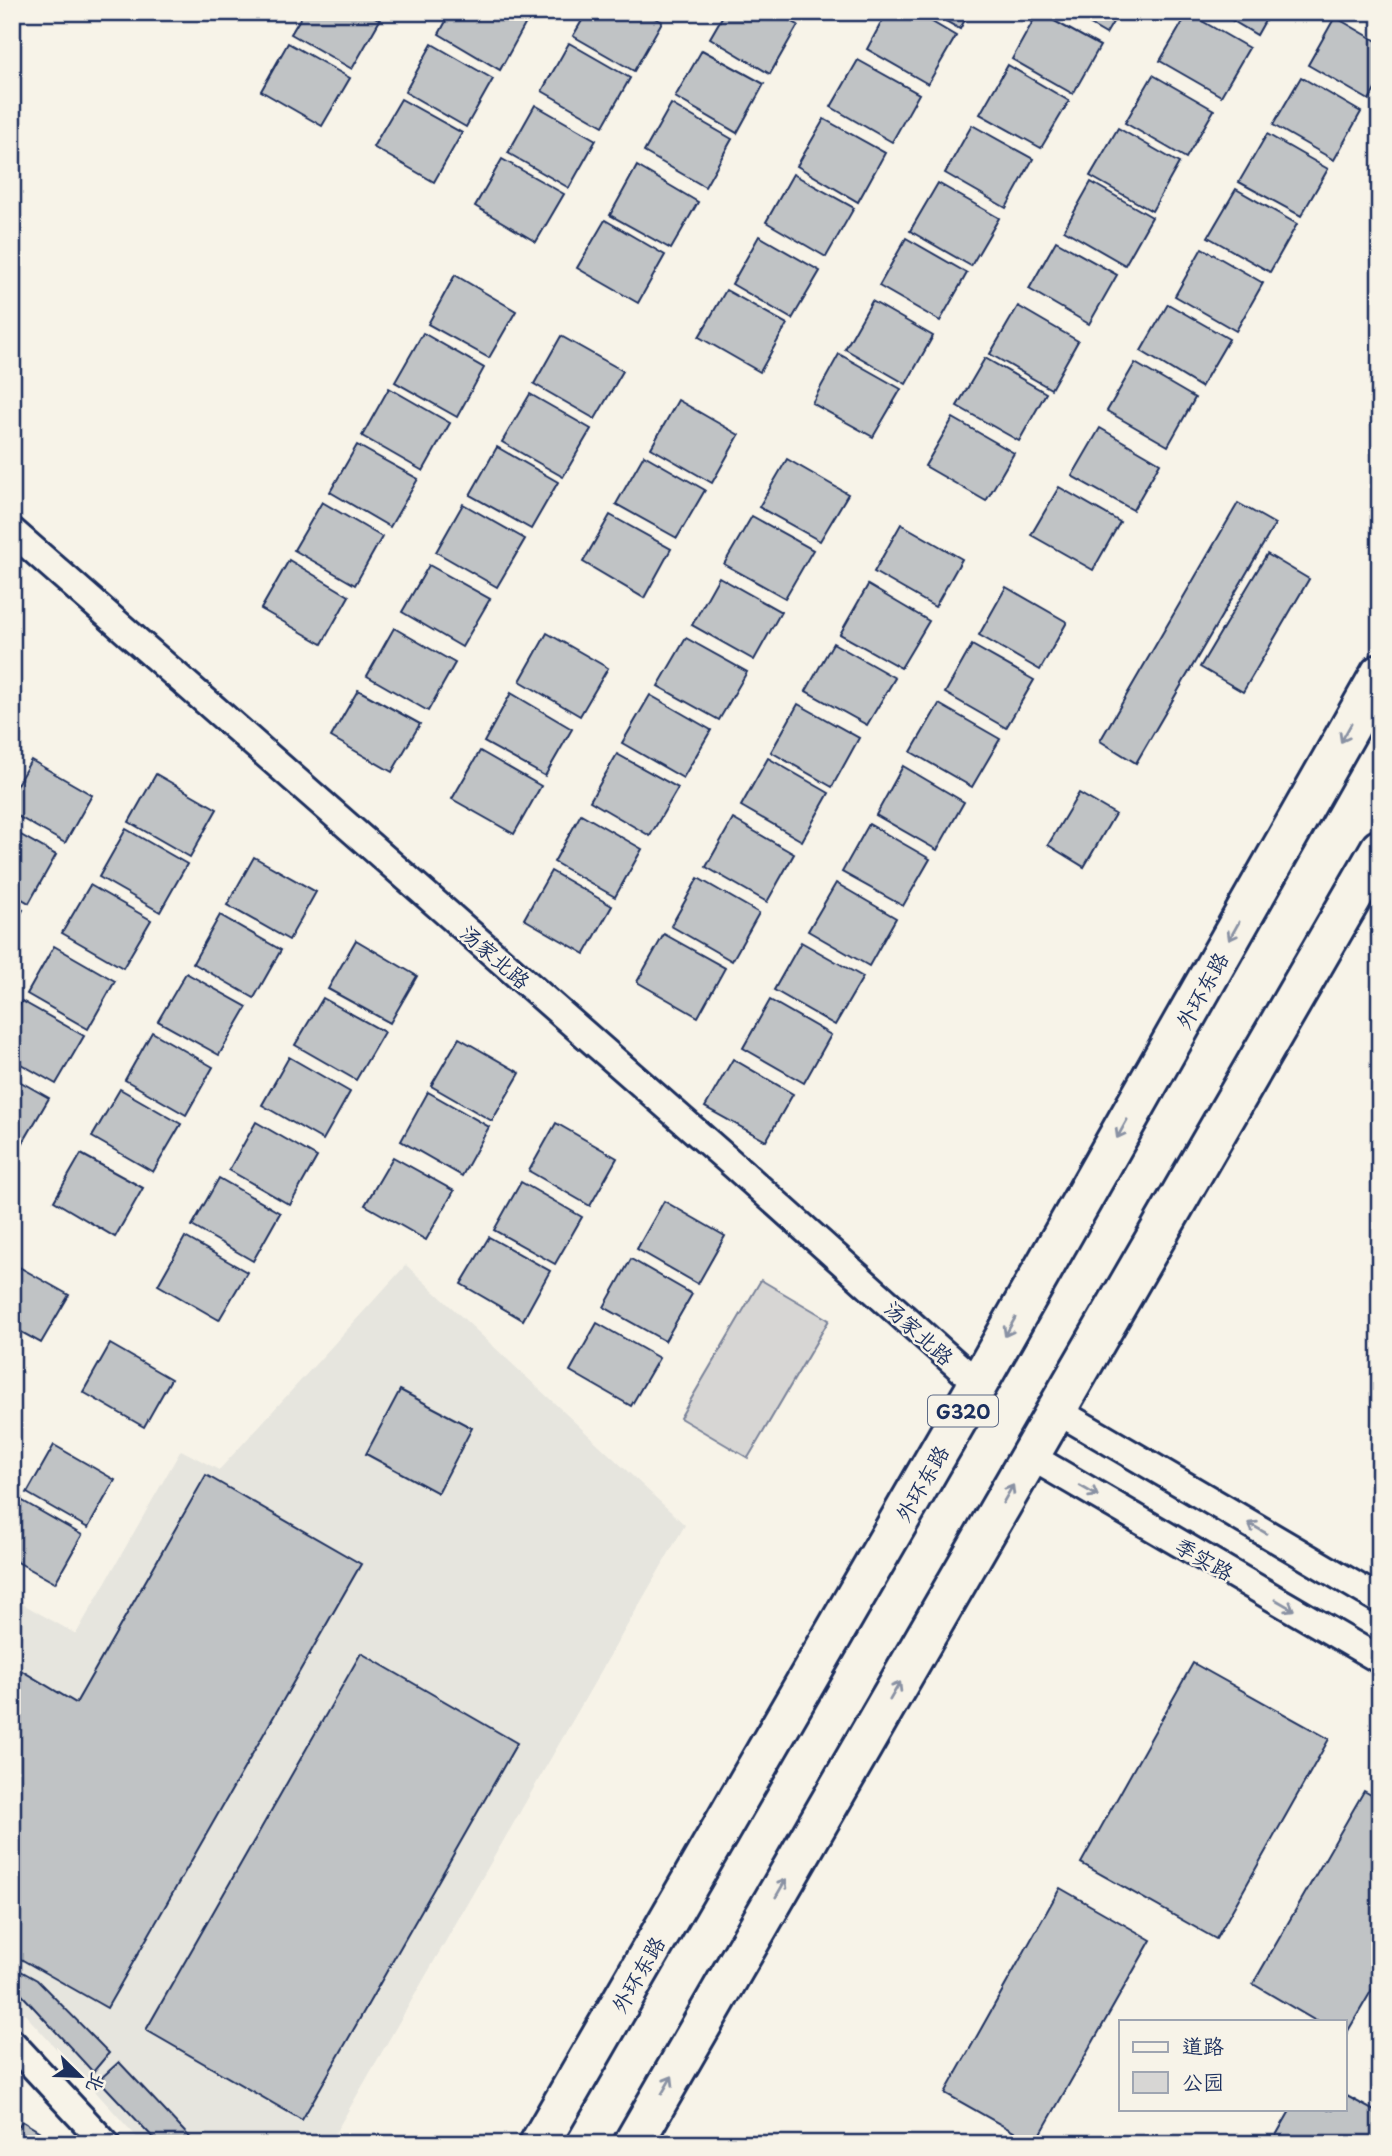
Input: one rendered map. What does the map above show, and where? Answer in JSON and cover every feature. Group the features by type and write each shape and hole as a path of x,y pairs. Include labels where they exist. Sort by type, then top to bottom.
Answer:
{"highway":[{"name":"外环东路","path":"539,2144 978,1384 1380,674"},
{"path":"633,2144 1380,849"}],"street":[{"name":"汤家北路","path":"12,531 736,1167 978,1384"},
{"path":"1056,1410 1380,1600"},
{"name":"季实路","path":"1030,1456 1380,1660"},
{"path":"12,2043 106,2144"}],"shaded area":[{"path":"406,1265 685,1525 329,2144 143,2144 12,2000 12,1598 76,1634 181,1450 219,1470"}],"green space":[{"path":"761,1280 829,1320 748,1458 680,1418"}],"building":[{"path":"304,12 366,12 380,20 352,69 291,34"},
{"path":"451,12 511,12 527,21 500,70 439,34"},
{"path":"587,12 644,12 662,22 634,71 573,36"},
{"path":"725,12 775,12 798,25 770,74 710,38"},
{"path":"887,12 915,12 956,36 928,84 867,49"},
{"path":"930,12 969,12 960,29"},
{"path":"1038,12 1100,46 1073,94 1012,59"},
{"path":"1068,12 1119,12 1106,34"},
{"path":"1218,12 1270,12 1257,35"},
{"path":"1188,13 1249,48 1221,96 1160,61"},
{"path":"1335,17 1380,43 1380,81 1369,100 1308,65"},
{"path":"288,43 350,78 322,126 261,91"},
{"path":"569,43 630,78 603,126 542,91"},
{"path":"432,44 493,79 466,127 405,92"},
{"path":"702,50 764,84 737,133 675,97"},
{"path":"858,60 919,94 892,142 831,107"},
{"path":"1008,65 1069,101 1041,148 980,114"},
{"path":"1153,75 1214,110 1186,158 1125,123"},
{"path":"1301,77 1361,112 1334,160 1273,125"},
{"path":"401,99 462,133 434,182 373,147"},
{"path":"671,104 732,139 705,187 644,152"},
{"path":"535,105 596,140 569,188 508,153"},
{"path":"824,119 885,153 858,202 797,166"},
{"path":"972,125 1033,159 1006,208 945,173"},
{"path":"1118,128 1179,163 1152,211 1090,176"},
{"path":"1267,134 1328,169 1301,216 1239,182"},
{"path":"502,159 564,194 536,242 475,206"},
{"path":"637,166 698,202 671,249 610,215"},
{"path":"793,174 854,208 826,257 766,222"},
{"path":"1091,182 1152,217 1125,265 1064,230"},
{"path":"938,183 999,218 971,266 910,231"},
{"path":"1236,189 1297,224 1270,272 1208,237"},
{"path":"605,220 665,255 638,303 577,268"},
{"path":"759,236 820,271 792,319 732,284"},
{"path":"906,238 967,273 940,321 879,286"},
{"path":"1056,241 1117,275 1089,324 1029,289"},
{"path":"1202,248 1263,283 1236,331 1175,296"},
{"path":"455,275 516,311 489,358 428,324"},
{"path":"726,290 787,324 760,372 699,337"},
{"path":"872,301 933,336 906,384 845,349"},
{"path":"1168,304 1229,339 1201,387 1141,351"},
{"path":"1018,306 1078,341 1051,389 990,354"},
{"path":"423,333 484,368 457,417 395,382"},
{"path":"561,336 623,371 595,419 534,384"},
{"path":"839,354 901,389 873,437 812,403"},
{"path":"985,358 1046,393 1019,441 957,406"},
{"path":"1135,363 1195,398 1168,446 1107,411"},
{"path":"389,388 450,423 423,471 362,436"},
{"path":"530,394 591,429 563,477 502,442"},
{"path":"678,400 739,435 712,483 651,448"},
{"path":"953,418 1014,453 986,501 925,466"},
{"path":"1100,428 1160,463 1133,510 1072,476"},
{"path":"357,445 418,479 390,527 330,492"},
{"path":"497,447 558,482 531,529 470,495"},
{"path":"644,455 705,490 677,538 616,504"},
{"path":"787,459 848,494 820,541 759,507"},
{"path":"1059,487 1120,522 1093,570 1031,535"},
{"path":"322,502 382,537 355,585 294,550"},
{"path":"1238,503 1275,524 1136,763 1100,741"},
{"path":"463,504 525,539 497,587 436,552"},
{"path":"610,515 671,549 644,598 583,562"},
{"path":"752,516 813,550 785,598 724,564"},
{"path":"901,524 962,559 935,607 874,572"},
{"path":"1267,554 1309,579 1243,692 1200,667"},
{"path":"289,560 349,596 322,644 261,609"},
{"path":"429,565 490,599 462,647 402,612"},
{"path":"719,577 781,612 754,660 692,625"},
{"path":"868,585 929,621 901,668 840,634"},
{"path":"1006,587 1067,622 1040,670 979,635"},
{"path":"394,628 455,663 428,711 367,676"},
{"path":"547,633 608,668 580,716 520,681"},
{"path":"686,638 747,672 719,720 658,686"},
{"path":"833,643 895,678 867,725 806,691"},
{"path":"972,645 1034,680 1006,728 945,693"},
{"path":"358,690 420,724 392,772 331,737"},
{"path":"511,693 572,729 545,776 484,742"},
{"path":"650,695 711,730 683,778 622,743"},
{"path":"798,704 859,738 832,787 771,752"},
{"path":"939,704 1000,739 972,787 911,752"},
{"path":"480,751 541,786 514,834 452,799"},
{"path":"617,754 678,788 650,836 590,801"},
{"path":"768,758 829,793 802,841 741,806"},
{"path":"31,760 92,795 65,843 12,813 12,793"},
{"path":"903,766 964,802 937,850 876,815"},
{"path":"156,774 217,809 190,857 129,822"},
{"path":"1079,793 1115,814 1084,867 1048,845"},
{"path":"581,814 642,849 615,897 554,862"},
{"path":"733,819 794,854 767,902 706,867"},
{"path":"869,824 930,859 903,906 842,872"},
{"path":"126,829 187,864 160,912 99,877"},
{"path":"12,830 56,855 29,903 12,893"},
{"path":"254,857 316,892 289,940 227,905"},
{"path":"551,871 612,906 585,954 524,919"},
{"path":"698,878 759,913 732,961 671,926"},
{"path":"836,883 896,918 869,966 808,931"},
{"path":"90,885 151,920 123,968 62,933"},
{"path":"12,904 23,910 12,929"},
{"path":"220,915 281,950 254,998 193,963"},
{"path":"664,934 725,968 698,1017 637,982"},
{"path":"356,940 417,976 390,1023 328,989"},
{"path":"801,942 863,977 835,1025 774,990"},
{"path":"54,946 115,981 88,1029 27,994"},
{"path":"186,973 247,1007 219,1055 158,1021"},
{"path":"323,998 384,1032 356,1080 295,1045"},
{"path":"770,1000 831,1035 804,1083 743,1048"},
{"path":"22,1001 84,1036 56,1084 12,1059 12,1018"},
{"path":"152,1032 213,1067 186,1115 125,1080"},
{"path":"459,1038 520,1073 492,1121 431,1086"},
{"path":"289,1057 350,1092 323,1140 262,1105"},
{"path":"733,1059 793,1094 766,1141 705,1107"},
{"path":"12,1077 49,1098 21,1146 12,1140"},
{"path":"120,1089 181,1124 153,1172 92,1137"},
{"path":"428,1092 489,1127 462,1176 401,1141"},
{"path":"256,1122 317,1157 290,1205 229,1170"},
{"path":"556,1123 617,1158 590,1206 529,1171"},
{"path":"81,1154 143,1188 115,1237 54,1201"},
{"path":"393,1157 454,1191 426,1240 365,1205"},
{"path":"219,1178 280,1213 253,1261 192,1226"},
{"path":"521,1182 582,1217 555,1264 494,1230"},
{"path":"664,1201 725,1236 698,1284 637,1249"},
{"path":"185,1237 247,1272 219,1320 158,1285"},
{"path":"489,1237 550,1271 523,1320 461,1284"},
{"path":"631,1259 692,1294 665,1341 604,1307"},
{"path":"12,1263 69,1295 41,1343 12,1327"},
{"path":"597,1323 659,1358 631,1406 570,1371"},
{"path":"110,1344 171,1379 144,1427 83,1392"},
{"path":"400,1390 472,1428 438,1493 366,1454"},
{"path":"54,1445 115,1480 88,1528 27,1493"},
{"path":"206,1475 361,1564 107,2008 12,1954 12,1689 22,1671 76,1703"},
{"path":"21,1500 82,1535 55,1583 12,1559 12,1516"},
{"path":"361,1653 517,1743 302,2120 146,2030"},
{"path":"1193,1663 1329,1739 1216,1939 1081,1863"},
{"path":"1364,1791 1380,1800 1380,1976 1346,2034 1346,2020 1314,2020 1253,1984"},
{"path":"1060,1888 1151,1940 1035,2144 945,2093"},
{"path":"12,1966 37,1980 109,2053 93,2072 12,1984"},
{"path":"119,2062 196,2144 159,2144 99,2080"},
{"path":"1346,2096 1380,2114 1380,2144 1271,2144 1290,2110 1346,2110"},
{"path":"22,2121 60,2144 12,2144 12,2137"}]}
